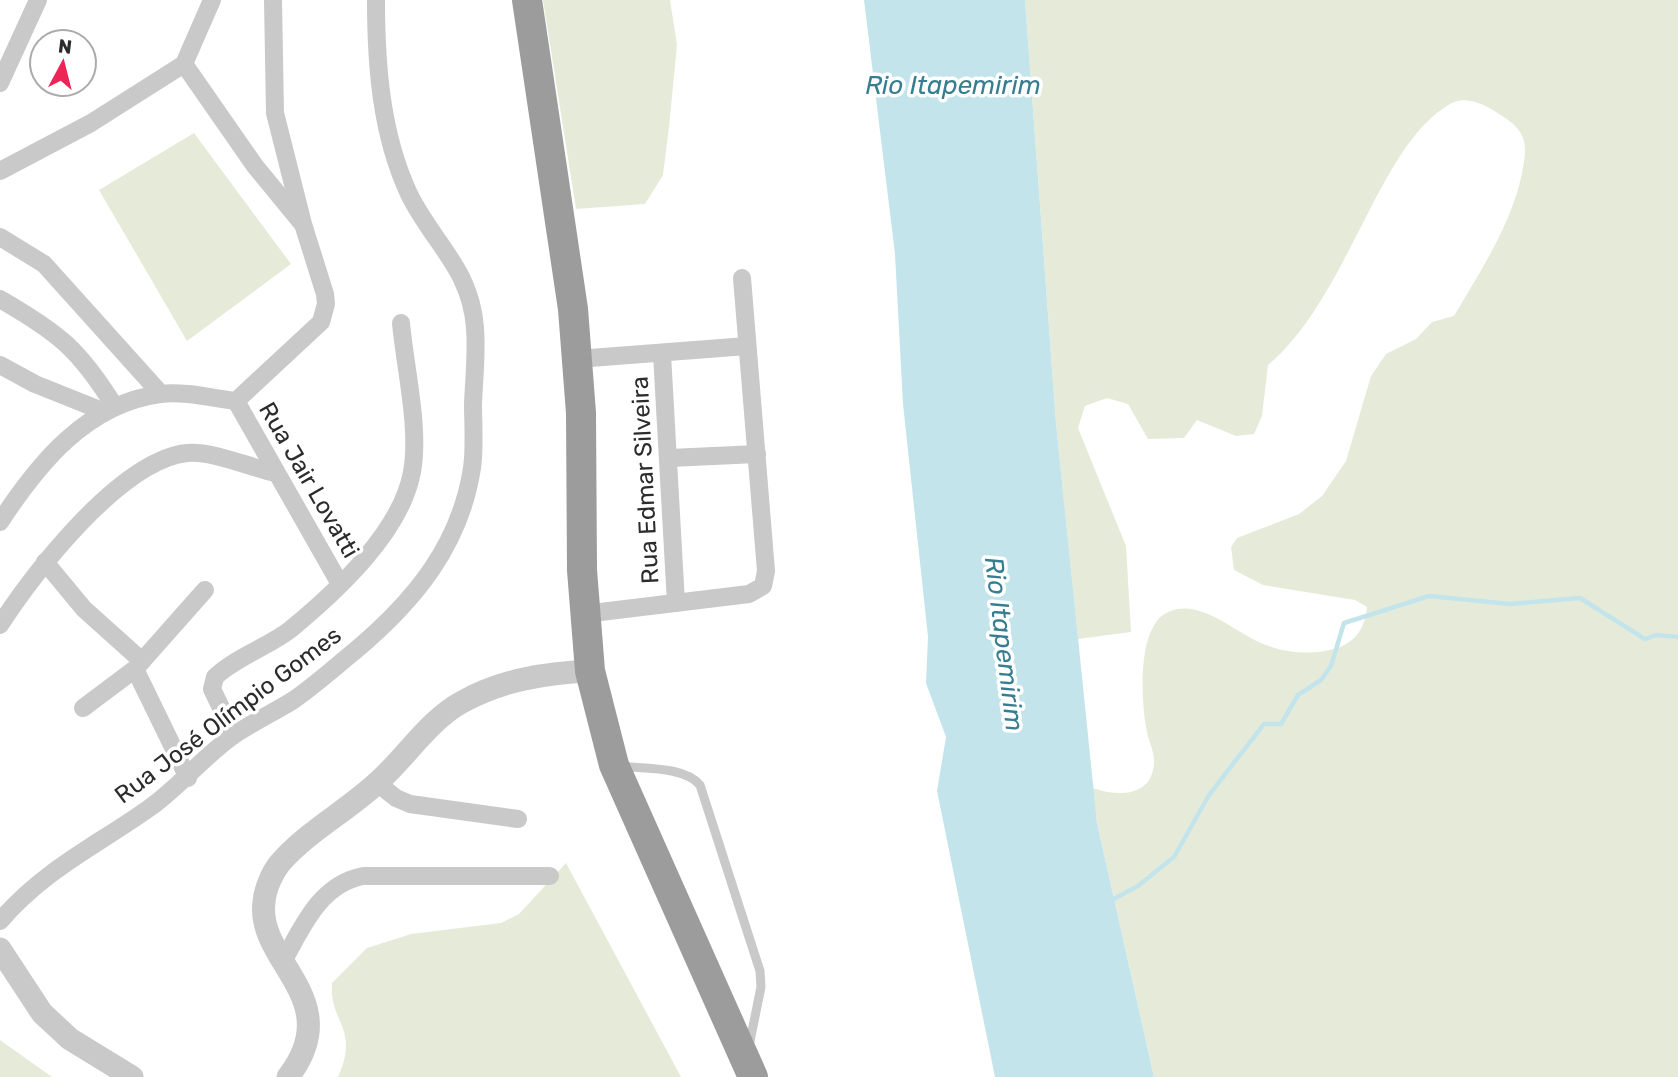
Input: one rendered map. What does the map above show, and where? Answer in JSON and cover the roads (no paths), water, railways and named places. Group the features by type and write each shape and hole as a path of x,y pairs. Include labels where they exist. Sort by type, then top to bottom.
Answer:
{"highway":[{"path":"527,0 562,222 577,359 581,413 584,614 590,671 614,765 749,1069"}],"street":[{"path":"0,83 38,0"},
{"path":"0,171 91,123 184,64 212,0"},
{"path":"0,522 44,460 72,434 110,410 161,394 236,401 305,339 325,314 324,294 275,113 273,0"},
{"name":"Rua José Olímpio Gomes","path":"0,921 32,885 146,810 188,778 234,735 294,700 381,629 415,596 448,542 468,487 472,464 473,306 455,262 423,219 399,168 385,116 377,64 376,0"},
{"path":"184,64 263,176 303,224"},
{"path":"0,237 44,264 161,394"},
{"path":"584,614 749,594 764,586 766,571 741,278"},
{"path":"0,299 63,339 91,368 110,410"},
{"path":"234,735 212,689 215,677 291,628 340,584 391,526 405,499 412,470 413,441 401,323"},
{"path":"577,359 747,346"},
{"name":"Rua Edmar Silveira","path":"662,354 670,458 676,603"},
{"path":"0,365 35,384 110,410"},
{"name":"Rua Jair Lovatti","path":"236,401 340,584"},
{"path":"0,625 45,562 93,509 121,486 172,457 197,453 276,473"},
{"path":"670,458 757,454"},
{"path":"45,562 84,609 139,665 188,778"},
{"path":"83,708 139,665 205,590"},
{"path":"288,1077 298,1064 306,1037 306,1009 263,921 268,884 279,864 377,783 435,723 460,703 522,678 590,671"},
{"path":"377,783 396,798 410,804 518,819"},
{"path":"284,960 323,897 348,879 363,876 550,876"},
{"path":"0,949 42,1013 70,1039 132,1077"}],"lane":[{"path":"614,765 680,774 695,779 700,785 761,971 749,1069"}],"water":[{"name":"Rio Itapemirim","path":"864,0 1025,0 1056,423 1097,823 1154,1077 995,1077 937,791 946,737 926,683 928,637 903,404 895,254"}],"waterway":[{"path":"1110,901 1138,886 1174,857 1209,795 1264,724 1281,724 1298,695 1321,680 1331,666 1344,623 1429,596 1510,604 1580,598 1645,639 1656,635 1678,637"}]}
